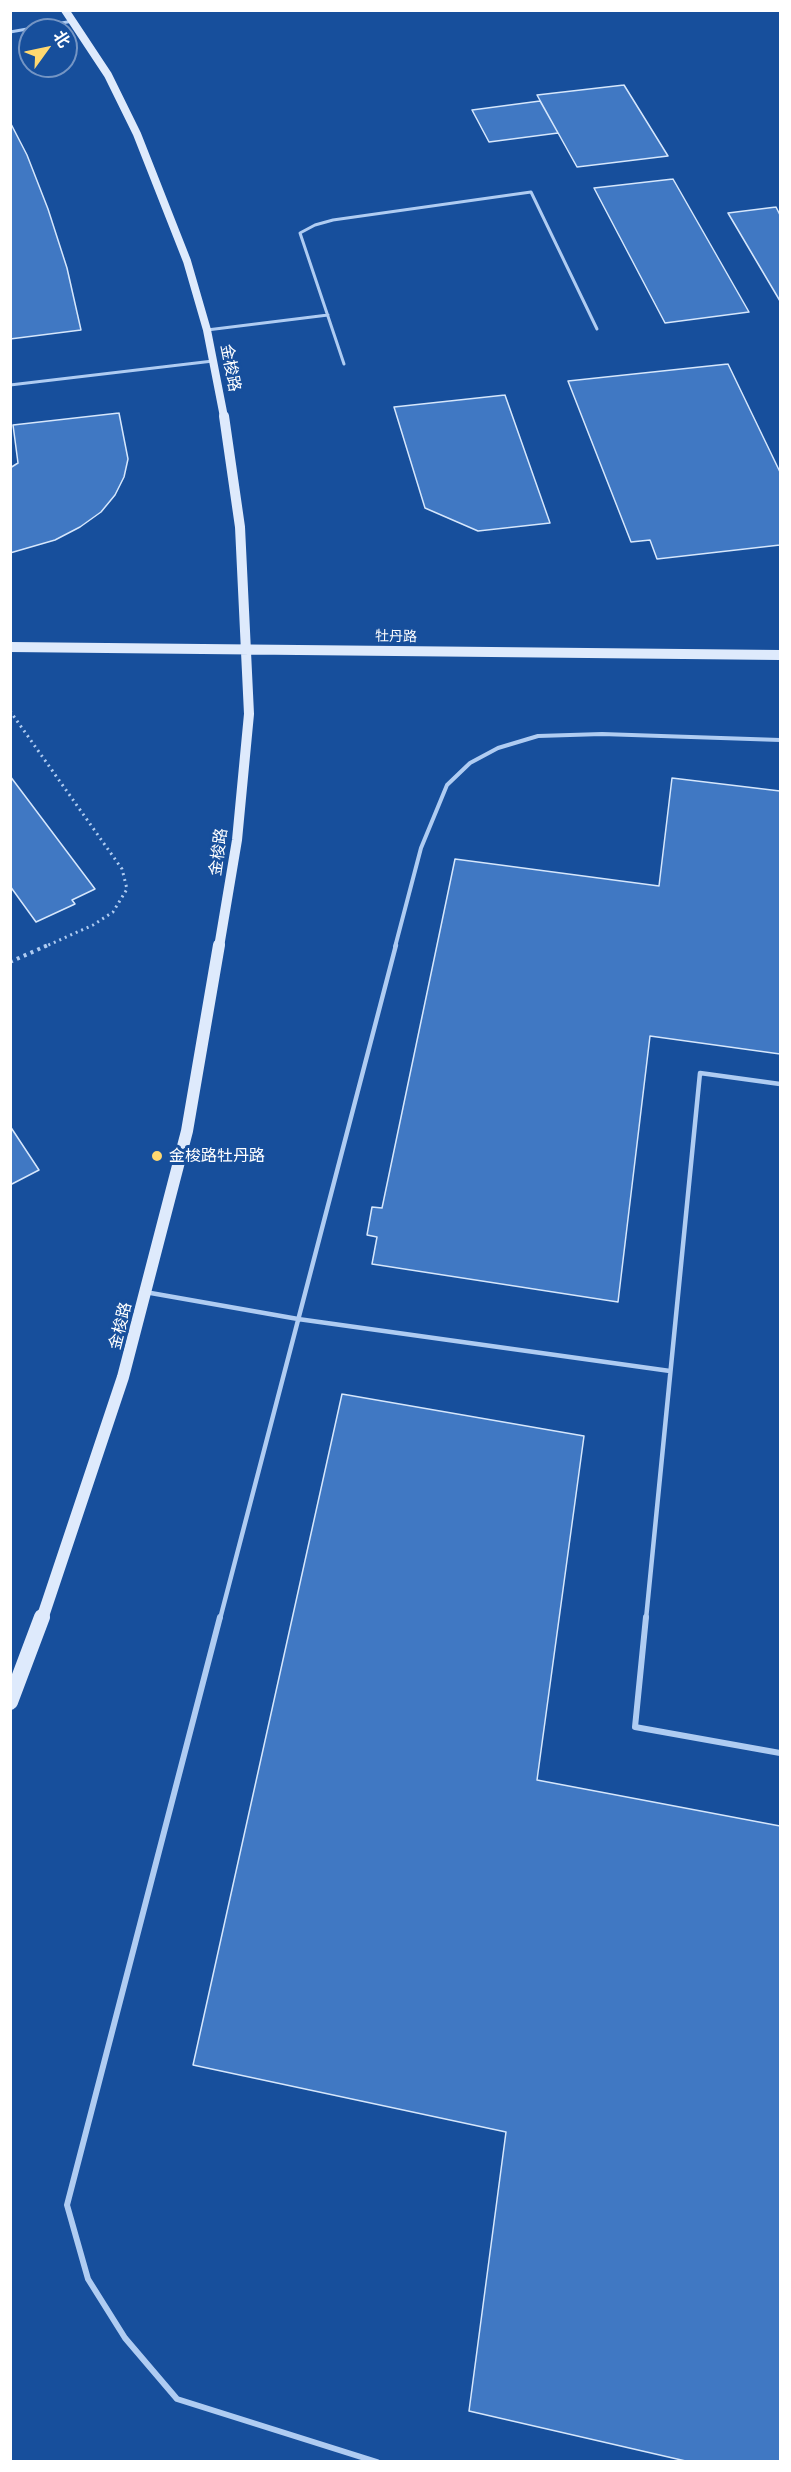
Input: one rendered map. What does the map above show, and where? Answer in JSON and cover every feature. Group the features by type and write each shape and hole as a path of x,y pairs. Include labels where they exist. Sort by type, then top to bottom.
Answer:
{"street":[{"name":"金梭路","path":"10,1702 35,1639 123,1377 187,1131 237,840 249,714 240,527 223,409 207,330 180,241 137,134 108,75 78,29"},
{"name":"牡丹路","path":"10,647 780,655"}],"lane":[{"path":"344,364 300,233 309,227 333,220 531,192 597,329"},
{"path":"207,330 328,315"},
{"path":"10,386 213,361"},
{"path":"377,2462 177,2399 125,2338 88,2279 67,2205 421,848 432,816 447,785 470,763 498,747 538,736 602,734 780,740"},
{"path":"780,1084 700,1073 635,1727 780,1753"},
{"path":"145,1292 298,1319 670,1371"}],"path":[{"path":"10,711 122,869 127,889 113,912 93,925 10,962"}],"building":[{"path":"624,85 668,156 577,167 537,95"},
{"path":"540,101 558,133 489,142 472,110"},
{"path":"10,122 27,155 48,209 67,268 81,330 10,339"},
{"path":"673,179 749,312 665,323 594,188"},
{"path":"776,207 780,215 780,301 728,213"},
{"path":"728,364 780,472 780,545 657,559 650,540 631,542 568,381"},
{"path":"505,395 550,523 478,531 425,508 394,407"},
{"path":"119,413 128,459 124,477 115,495 101,512 80,527 55,540 10,553 10,468 18,463 13,425"},
{"path":"10,776 95,889 72,900 75,904 36,922 10,886"},
{"path":"672,778 780,791 780,1054 650,1036 618,1302 372,1264 377,1237 367,1235 372,1207 382,1208 455,859 659,886"},
{"path":"10,1126 39,1170 10,1185"},
{"path":"342,1394 584,1436 537,1780 780,1826 780,2462 690,2462 469,2411 506,2132 193,2065"}],"place":[{"name":"金梭路牡丹路","path":"157,1156"}]}
